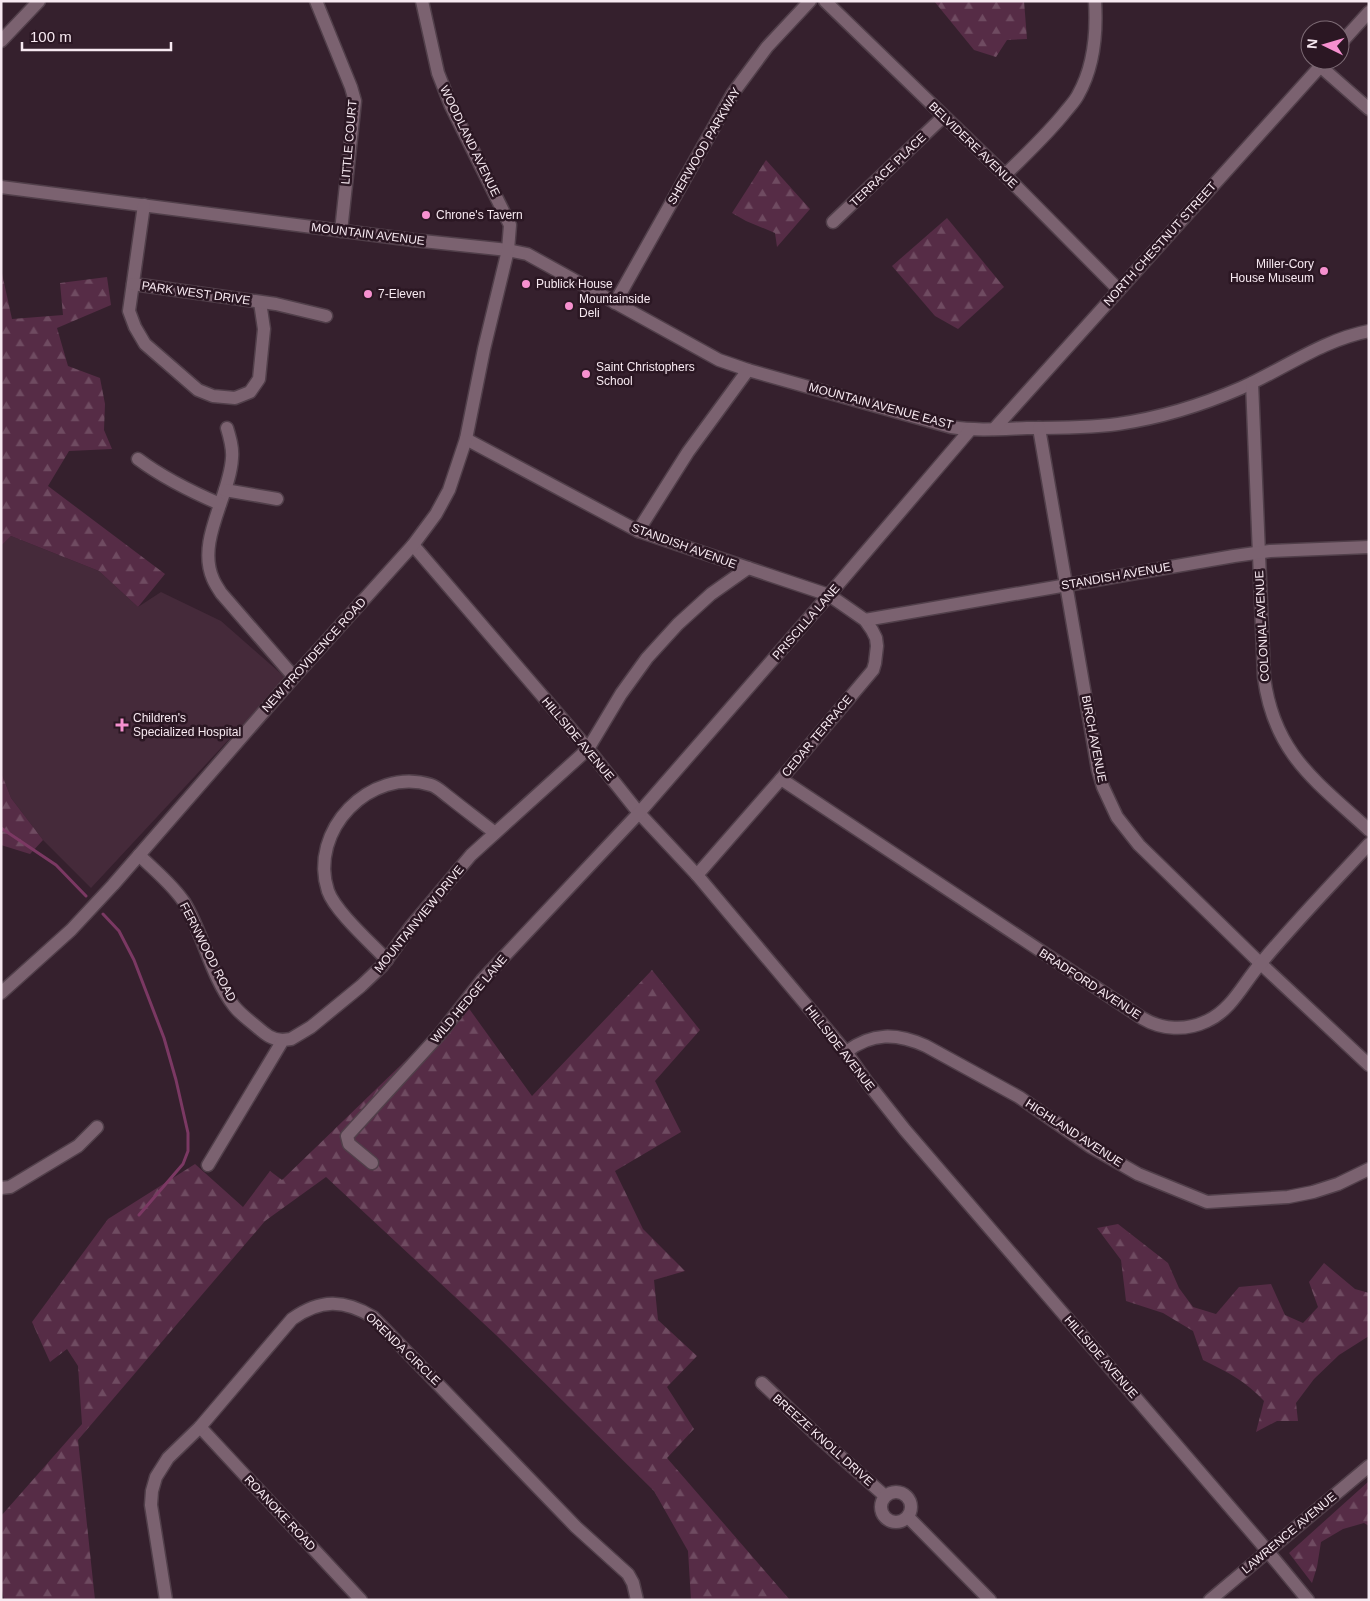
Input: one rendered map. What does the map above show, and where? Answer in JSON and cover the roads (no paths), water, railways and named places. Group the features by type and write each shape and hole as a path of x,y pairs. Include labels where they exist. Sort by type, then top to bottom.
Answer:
{"street":[{"path":"1,41 39,1"},
{"name":"LITTLE COURT","path":"316,1 352,87 355,101 341,231"},
{"name":"WOODLAND AVENUE","path":"422,1 438,73 451,106 509,221 508,250"},
{"name":"SHERWOOD PARKWAY","path":"615,303 734,93 766,47 810,1"},
{"name":"BELVIDERE AVENUE","path":"825,1 1005,175 1119,290"},
{"path":"1005,175 1058,121 1078,97 1089,71 1094,47 1095,1"},
{"path":"1350,33 1369,12"},
{"name":"NORTH CHESTNUT STREET","path":"994,429 1317,70"},
{"path":"1330,70 1369,110"},
{"name":"TERRACE PLACE","path":"833,222 943,117"},
{"name":"MOUNTAIN AVENUE","path":"1,186 528,254 710,356"},
{"name":"PARK WEST DRIVE","path":"144,205 129,311 135,327 145,344 198,390 214,396 235,398 250,392 259,379 264,329 260,302"},
{"name":"NEW PROVIDENCE ROAD","path":"1,993 71,930 97,902 413,544 436,514 449,490 466,439 484,349 508,250"},
{"name":"PARK WEST DRIVE","path":"133,284 276,304 326,316"},
{"name":"MOUNTAIN AVENUE EAST","path":"710,356 748,370 951,426 970,430 1039,428 1110,425 1149,418 1218,398 1266,377 1326,344 1350,335 1369,331"},
{"path":"638,531 688,452 748,370"},
{"name":"COLONIAL AVENUE","path":"1252,383 1264,677 1270,709 1286,746 1300,766 1369,830"},
{"path":"227,428 233,457 208,551 209,566 213,579 221,593 294,677"},
{"name":"BIRCH AVENUE","path":"1039,428 1098,770 1110,802 1122,824 1140,845 1260,963 1369,1065"},
{"name":"PRISCILLA LANE","path":"639,813 970,430"},
{"name":"STANDISH AVENUE","path":"466,439 638,531 829,595"},
{"path":"138,459 150,468 220,504"},
{"path":"225,490 277,499"},
{"name":"HILLSIDE AVENUE","path":"413,544 588,749 639,813 696,875 846,1052 905,1130 1268,1551 1308,1600"},
{"name":"STANDISH AVENUE","path":"865,620 1193,562 1259,553 1369,547"},
{"name":"MOUNTAINVIEW DRIVE","path":"283,1040 291,1039 311,1027 361,986 387,960 412,925 471,855 588,749 620,694 647,658 678,624 711,594 748,568"},
{"name":"CEDAR TERRACE","path":"696,875 781,779 873,670 877,654 876,638 872,630 865,620 829,595"},
{"name":"BRADFORD AVENUE","path":"781,779 1148,1021 1168,1028 1196,1026 1209,1021 1221,1013 1260,963 1369,844"},
{"path":"387,960 334,904 327,889 324,856 328,840 340,818 359,799 374,790 390,784 416,782 433,786 495,833"},
{"name":"WILD HEDGE LANE","path":"372,1163 349,1144 348,1136 440,1034 482,980 639,813"},
{"name":"FERNWOOD ROAD","path":"139,855 183,902 218,977 234,1005 265,1034 272,1038 283,1040"},
{"name":"HIGHLAND AVENUE","path":"846,1052 873,1038 888,1036 910,1039 1019,1097 1091,1147 1138,1174 1207,1202 1288,1197 1313,1192 1338,1184 1369,1169"},
{"path":"208,1165 283,1040"},
{"path":"1,1188 10,1188 78,1146 97,1127"},
{"name":"ORENDA CIRCLE","path":"166,1600 152,1520 152,1491 156,1477 168,1458 200,1427 292,1319 309,1308 329,1303 349,1305 373,1317 576,1526 628,1574 637,1600"},
{"name":"BREEZE KNOLL DRIVE","path":"762,1383 885,1496"},
{"name":"ROANOKE ROAD","path":"200,1427 360,1600"},
{"name":"LAWRENCE AVENUE","path":"1210,1600 1369,1466"},
{"name":"BREEZE KNOLL DRIVE","path":"895,1492 905,1495 910,1503 908,1517 895,1523 882,1516 880,1505 885,1496 895,1492"},
{"path":"908,1517 990,1600"}],"waterway":[{"path":"1,828 56,865 86,896"},
{"path":"103,914 119,931 134,960 164,1038 188,1133 188,1151 183,1164 139,1215"}],"place":[{"name":"Chrone's Tavern","path":"426,215"},
{"name":"Miller-Cory House Museum","path":"1324,271"},
{"name":"Publick House","path":"526,284"},
{"name":"7-Eleven","path":"368,294"},
{"name":"Mountainside Deli","path":"569,306"},
{"name":"Saint Christophers School","path":"586,374"},
{"name":"Children's Specialized Hospital","path":"122,725"}]}
